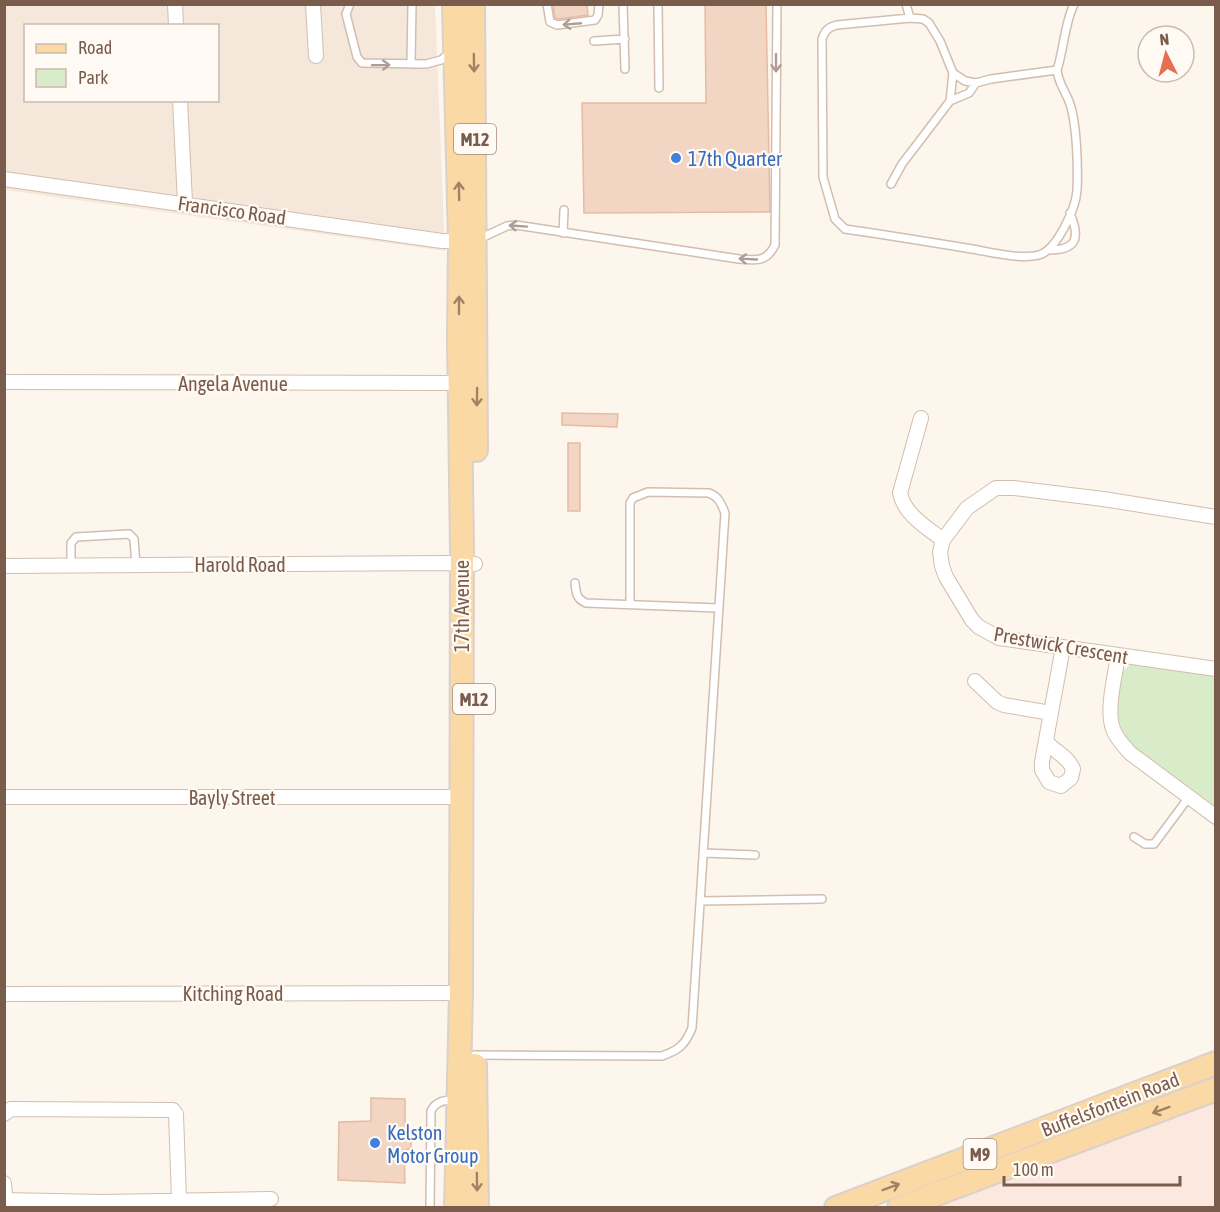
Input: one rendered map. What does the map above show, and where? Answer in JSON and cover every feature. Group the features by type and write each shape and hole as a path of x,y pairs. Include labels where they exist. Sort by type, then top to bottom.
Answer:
{"main road":[{"name":"17th Avenue","path":"454,4 455,47 449,76 468,241 476,273 460,797 460,993 467,1055 477,1208"},
{"name":"M12","path":"468,241 473,4"},
{"name":"17th Avenue","path":"456,1208 460,1100 467,1055 468,564 461,383 468,241"},
{"name":"Buffelsfontein Road","path":"898,1208 922,1195 1215,1063"},
{"name":"Buffelsfontein Road","path":"836,1208 922,1195 966,1182 1215,1089"},
{"path":"947,1208 966,1182"}],"street":[{"path":"174,4 176,24"},
{"path":"313,4 316,56"},
{"path":"180,102 185,203"},
{"name":"Francisco Road","path":"4,179 442,241 468,241"},
{"name":"Angela Avenue","path":"4,382 461,383"},
{"path":"921,418 900,493 907,511 943,540 967,508 996,488 1059,493 1215,516"},
{"name":"Prestwick Crescent","path":"943,540 940,552 946,577 979,627 999,638 1215,669"},
{"name":"Harold Road","path":"4,566 468,564"},
{"path":"1046,741 1063,647"},
{"path":"1118,656 1110,713 1112,727 1118,740 1130,753 1215,817"},
{"path":"975,681 997,702 1004,705 1051,713"},
{"name":"Bayly Street","path":"4,797 460,797"},
{"name":"Kitching Road","path":"4,994 460,993"},
{"path":"4,1114 11,1109 172,1110 176,1114 178,1200"},
{"path":"4,1183 6,1202 103,1204 178,1200 201,1203 271,1199"}],"lane":[{"path":"350,4 346,14 359,61 369,65 426,64 441,60 455,47"},
{"path":"411,64 412,4"},
{"path":"547,4 550,22 557,25 595,20 598,15 598,4"},
{"path":"623,4 626,69"},
{"path":"658,4 659,88"},
{"path":"468,241 507,225 516,225 739,259 758,260 771,254 775,245 777,4"},
{"path":"906,4 910,18"},
{"path":"1049,250 1055,244 1070,213 1077,190 1074,121 1071,104 1059,83 1057,70 1062,56 1068,18 1074,4"},
{"path":"1057,70 976,83 960,79 953,73 940,41 929,23 923,19 910,18 830,27 824,33 823,177 835,219 845,229 1008,255 1038,255 1049,250 1067,248 1075,241 1076,227 1070,213"},
{"path":"594,41 625,39"},
{"path":"426,64 449,76"},
{"path":"950,101 953,73"},
{"path":"891,184 902,164 950,101 969,93 976,83"},
{"path":"563,233 564,210"},
{"path":"467,1055 662,1056 676,1051 687,1041 694,1014 724,513 721,501 716,496 709,493 648,492 633,498 630,503 630,604"},
{"path":"71,565 71,543 76,537 129,534 134,539 136,565"},
{"path":"575,583 577,596 580,601 586,603 718,608"},
{"path":"1134,837 1145,844 1154,844 1189,797"},
{"path":"704,853 755,855"},
{"path":"701,901 822,899"},
{"path":"430,1208 431,1111 436,1104 444,1100 460,1100"}],"shaded area":[{"path":"5,5 435,5 445,251 5,190"},
{"path":"1215,1098 1215,1207 922,1207"}],"green space":[{"path":"1132,663 1215,674 1215,811 1129,747 1115,722 1120,674"}],"building":[{"path":"553,4 587,4 588,15 558,19 555,18"},
{"name":"17th Quarter","path":"705,4 766,4 770,212 584,213 582,103 706,103"},
{"path":"562,413 618,414 617,427 562,425"},
{"path":"568,443 580,443 580,511 568,511"},
{"name":"Kelston Motor Group","path":"371,1098 405,1099 405,1137 411,1137 411,1149 404,1150 405,1183 338,1180 339,1122 371,1121"}],"place":[{"name":"17th Quarter","path":"676,158"},
{"name":"Kelston Motor Group","path":"375,1143"}]}
